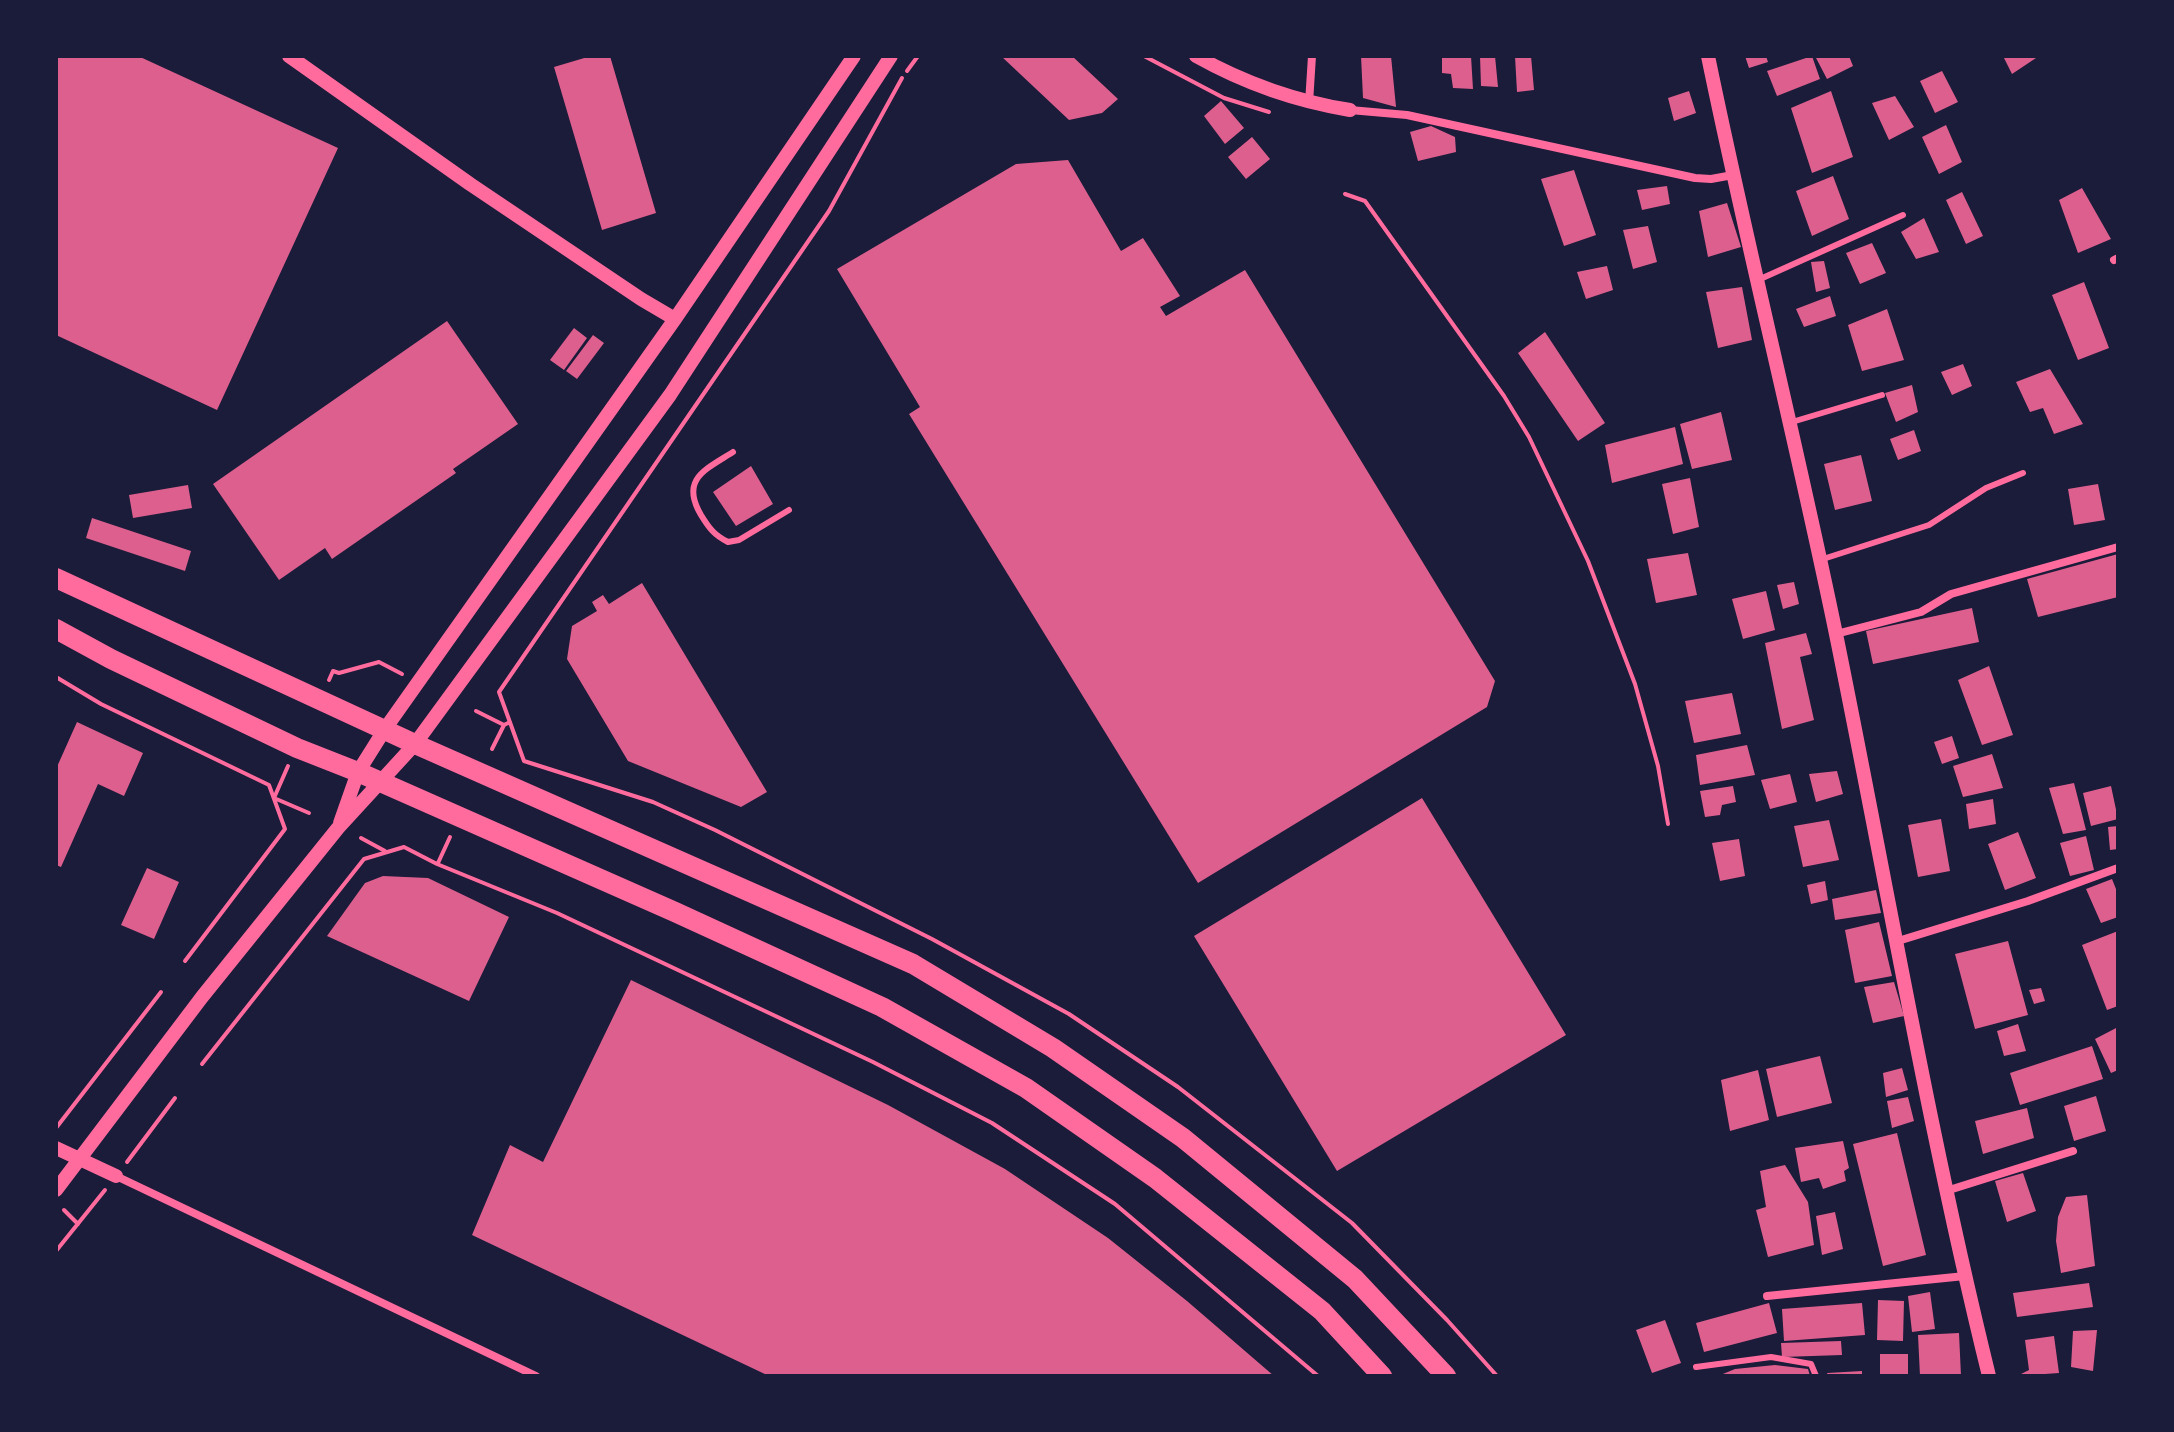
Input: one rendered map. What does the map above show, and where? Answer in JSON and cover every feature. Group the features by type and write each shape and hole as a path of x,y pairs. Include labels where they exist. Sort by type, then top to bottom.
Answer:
{"highway":[{"path":"56,578 415,744 913,964 1053,1048 1183,1138 1355,1279 1446,1376"},
{"path":"56,629 111,659 297,748 675,912 882,1007 1026,1088 1155,1178 1322,1311 1382,1376"}],"street":[{"path":"289,56 483,193 675,319"},
{"path":"338,828 358,772 385,729 675,319 854,56"},
{"path":"56,1190 202,997 338,828 415,744 670,395 891,56"},
{"path":"1196,56 1245,82 1309,104 1407,115 1695,178 1733,175"},
{"path":"1309,104 1312,56"},
{"path":"1708,56 1836,634 1946,1191 1989,1376"},
{"path":"1836,634 1921,612 1951,594 2118,547"},
{"path":"1898,941 2028,901 2118,868"},
{"path":"56,1148 80,1159 112,1182 536,1376"},
{"path":"1946,1191 2073,1151"},
{"path":"1767,1296 1965,1276"}],"lane":[{"path":"1758,280 1903,215"},
{"path":"1788,423 1882,395"},
{"path":"733,452 700,474 694,486 692,494 695,504 711,531 728,542 739,540 789,510"},
{"path":"1819,560 1929,525 1986,488 2023,473"},
{"path":"1696,1367 1771,1357 1811,1364 1816,1376"}],"path":[{"path":"918,56 829,211 499,692 524,761 653,802 703,824 919,932 1069,1014 1178,1087 1352,1223 1497,1376"},
{"path":"1345,194 1365,201 1504,396 1529,437 1588,561 1635,684 1658,766 1668,824"},
{"path":"328,682 333,671 339,673 379,662 406,676"},
{"path":"56,677 101,704 269,785 285,829 185,961"},
{"path":"476,711 504,725"},
{"path":"492,749 504,725 510,722"},
{"path":"274,798 290,762"},
{"path":"274,798 309,813"},
{"path":"437,864 450,837"},
{"path":"361,838 388,852"},
{"path":"202,1064 364,859 404,847 437,864 557,913 873,1062 992,1123 1115,1204 1318,1376"},
{"path":"56,1128 161,992"},
{"path":"127,1162 175,1098"},
{"path":"56,1251 112,1182"},
{"path":"64,1210 78,1224"}],"building":[{"path":"56,56 138,56 338,148 217,410 56,335"},
{"path":"591,56 610,56 656,213 602,230 554,67"},
{"path":"1001,56 1072,56 1118,99 1102,113 1069,120"},
{"path":"1361,56 1391,56 1396,107 1363,98"},
{"path":"1442,56 1471,56 1473,89 1453,88 1451,74 1442,73"},
{"path":"1480,56 1495,56 1498,87 1481,86"},
{"path":"1515,56 1531,56 1534,90 1517,92"},
{"path":"1745,56 1766,56 1768,62 1749,68"},
{"path":"1812,56 1820,79 1777,96 1767,71"},
{"path":"1815,56 1849,56 1853,66 1827,79"},
{"path":"2003,56 2039,56 2012,74"},
{"path":"1942,71 1958,102 1935,113 1920,81"},
{"path":"1689,91 1696,113 1674,121 1668,98"},
{"path":"1831,91 1853,157 1812,173 1791,108"},
{"path":"1895,96 1914,127 1889,140 1872,103"},
{"path":"1221,101 1244,128 1225,144 1204,116"},
{"path":"1946,125 1962,162 1939,174 1922,137"},
{"path":"1431,126 1455,137 1456,152 1418,161 1410,132"},
{"path":"1252,137 1270,159 1246,179 1228,157"},
{"path":"1068,160 1121,251 1143,238 1180,296 1160,307 1166,316 1245,270 1495,681 1487,707 1198,883 909,414 920,407 837,269 1016,164"},
{"path":"1574,170 1596,235 1564,246 1541,179"},
{"path":"1833,176 1849,219 1812,236 1796,191"},
{"path":"1667,186 1670,204 1642,210 1637,190"},
{"path":"2082,188 2111,239 2078,253 2059,200"},
{"path":"1962,192 1983,236 1966,244 1946,200"},
{"path":"1727,203 1741,247 1708,257 1699,211"},
{"path":"1924,218 1939,252 1916,259 1901,232"},
{"path":"1648,226 1657,262 1633,269 1623,230"},
{"path":"1872,243 1886,273 1860,284 1846,253"},
{"path":"1824,261 1830,288 1816,292 1811,262"},
{"path":"1607,266 1613,290 1586,299 1577,272"},
{"path":"2084,282 2109,348 2078,360 2052,295"},
{"path":"1742,287 1752,340 1718,348 1706,292"},
{"path":"1830,296 1836,316 1804,327 1796,309"},
{"path":"1887,309 1904,360 1862,371 1848,325"},
{"path":"447,321 518,424 453,469 456,473 332,559 325,548 279,580 213,484"},
{"path":"574,328 587,338 564,370 550,360"},
{"path":"1545,332 1605,423 1578,441 1518,353"},
{"path":"593,335 604,343 577,379 566,371"},
{"path":"1963,364 1972,386 1952,395 1941,372"},
{"path":"2050,369 2083,424 2054,434 2043,408 2030,412 2016,382"},
{"path":"1912,385 1918,412 1896,422 1885,393"},
{"path":"1721,412 1732,460 1692,469 1680,424"},
{"path":"1675,427 1683,464 1612,483 1605,445"},
{"path":"1914,430 1921,451 1898,460 1890,439"},
{"path":"1861,455 1872,501 1835,510 1824,464"},
{"path":"751,466 773,504 736,526 713,492"},
{"path":"1690,478 1699,527 1673,534 1662,484"},
{"path":"2098,484 2105,520 2074,525 2068,489"},
{"path":"188,485 192,508 133,518 129,495"},
{"path":"92,518 191,551 185,571 86,538"},
{"path":"1688,553 1697,595 1656,603 1647,559"},
{"path":"2118,554 2118,597 2038,617 2027,579"},
{"path":"1794,582 1799,604 1783,609 1777,585"},
{"path":"642,583 767,792 741,807 628,761 567,659 572,626 597,611 592,602 603,595 609,604"},
{"path":"1766,591 1775,630 1743,639 1732,599"},
{"path":"1972,608 1979,642 1873,664 1866,631"},
{"path":"1806,633 1812,654 1800,657 1814,720 1782,729 1765,643"},
{"path":"1989,666 2013,735 1982,745 1958,680"},
{"path":"1732,693 1741,734 1694,743 1685,701"},
{"path":"77,722 143,753 124,796 98,784 61,867 56,865 56,769"},
{"path":"1952,736 1959,758 1942,764 1934,742"},
{"path":"1747,745 1755,775 1700,785 1696,755"},
{"path":"1992,754 2003,788 1963,797 1953,766"},
{"path":"1837,771 1843,794 1816,802 1809,774"},
{"path":"1790,774 1797,802 1770,809 1761,780"},
{"path":"2074,783 2086,830 2063,834 2049,788"},
{"path":"1733,786 1736,802 1722,805 1720,815 1705,817 1700,791"},
{"path":"2111,786 2118,819 2091,826 2083,793"},
{"path":"1422,798 1566,1035 1337,1171 1194,936"},
{"path":"1993,799 1996,824 1969,829 1966,804"},
{"path":"1941,819 1950,871 1918,877 1908,825"},
{"path":"1829,820 1839,860 1803,867 1794,826"},
{"path":"2118,826 2118,849 2110,850 2108,827"},
{"path":"2018,832 2036,878 2005,890 1988,844"},
{"path":"2086,836 2094,870 2070,876 2060,843"},
{"path":"1739,839 1745,876 1720,881 1712,843"},
{"path":"147,868 179,882 154,939 121,925"},
{"path":"383,876 428,878 509,917 469,1001 327,936 365,883"},
{"path":"2112,879 2118,894 2118,917 2101,923 2086,889"},
{"path":"1825,881 1828,900 1811,904 1807,885"},
{"path":"1876,890 1881,913 1835,920 1832,899"},
{"path":"1879,922 1892,976 1855,983 1845,930"},
{"path":"2118,931 2118,1006 2107,1010 2082,945"},
{"path":"2008,941 2028,1015 1975,1029 1955,954"},
{"path":"631,980 888,1105 1005,1169 1108,1238 1274,1376 769,1376 472,1235 510,1145 543,1162"},
{"path":"1894,982 1904,1016 1873,1023 1864,987"},
{"path":"2041,988 2045,1001 2034,1004 2029,990"},
{"path":"2018,1024 2026,1051 2004,1056 1997,1031"},
{"path":"2118,1027 2118,1070 2111,1073 2095,1039"},
{"path":"2092,1046 2103,1079 2020,1105 2010,1073"},
{"path":"1820,1056 1832,1103 1777,1117 1766,1069"},
{"path":"1902,1068 1908,1090 1886,1097 1883,1073"},
{"path":"1758,1070 1769,1120 1730,1131 1721,1080"},
{"path":"2096,1096 2106,1131 2074,1141 2064,1106"},
{"path":"1908,1097 1914,1121 1892,1128 1887,1101"},
{"path":"2027,1108 2034,1138 1983,1154 1975,1121"},
{"path":"1897,1133 1926,1255 1883,1266 1853,1144"},
{"path":"1843,1141 1849,1168 1844,1171 1846,1181 1823,1189 1819,1178 1801,1182 1795,1148"},
{"path":"1785,1165 1808,1202 1814,1245 1768,1257 1756,1210 1766,1207 1760,1171"},
{"path":"2023,1173 2036,1211 2007,1222 1995,1181"},
{"path":"2087,1195 2095,1266 2061,1273 2056,1241 2058,1217 2066,1197"},
{"path":"1835,1212 1843,1249 1822,1255 1816,1216"},
{"path":"2089,1283 2093,1307 2017,1317 2013,1293"},
{"path":"1930,1292 1935,1329 1912,1332 1908,1296"},
{"path":"1878,1300 1904,1301 1903,1341 1877,1340"},
{"path":"1769,1303 1777,1333 1704,1352 1696,1323"},
{"path":"1862,1303 1865,1335 1784,1341 1782,1309"},
{"path":"1665,1320 1681,1363 1652,1373 1636,1330"},
{"path":"2097,1330 2093,1371 2071,1367 2073,1331"},
{"path":"1959,1333 1961,1376 1920,1376 1918,1335"},
{"path":"2054,1336 2059,1373 2017,1376 2029,1370 2025,1340"},
{"path":"1841,1341 1842,1355 1782,1357 1781,1343"},
{"path":"1880,1354 1908,1354 1908,1376 1880,1376"},
{"path":"1775,1365 1808,1369 1810,1376 1718,1376 1735,1369"},
{"path":"1862,1371 1862,1376 1828,1376 1827,1373"}]}
